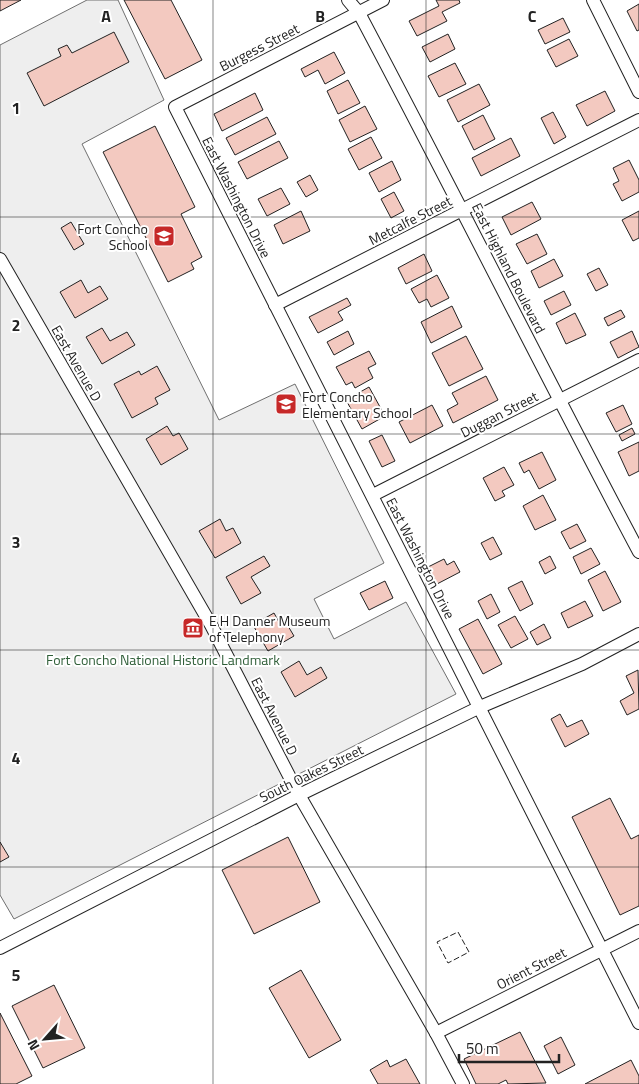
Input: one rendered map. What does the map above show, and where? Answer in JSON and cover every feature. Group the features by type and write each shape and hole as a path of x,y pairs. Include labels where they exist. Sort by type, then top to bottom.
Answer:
{"street":[{"name":"East Highland Boulevard","path":"348,0 359,13 464,210 558,400 639,552"},
{"name":"Burgess Street","path":"175,107 384,0"},
{"path":"593,0 639,92"},
{"name":"East Washington Drive","path":"175,107 639,1023"},
{"name":"Metcalfe Street","path":"275,305 639,120"},
{"name":"East Avenue D","path":"0,260 211,625 299,795 436,1033 462,1084"},
{"name":"Duggan Street","path":"373,495 639,360"},
{"name":"South Oakes Street","path":"0,948 299,795 480,707 582,664 639,634"},
{"name":"Orient Street","path":"436,1033 639,931"}],"green space":[{"name":"Fort Concho National Historic Landmark","path":"87,0 118,0 164,100 82,144 219,420 295,384 384,563 314,599 334,639 406,602 456,694 14,919 0,895 0,45"}],"building":[{"path":"0,0 21,0 0,11"},
{"path":"124,0 171,0 202,60 165,79"},
{"path":"436,0 459,0 460,3 442,12 447,21 417,36 409,21 439,6"},
{"path":"639,4 639,30 637,31 627,11"},
{"path":"563,18 570,32 545,44 538,30"},
{"path":"114,32 129,62 44,106 27,73 61,56 58,49 67,45 72,53"},
{"path":"448,34 455,49 430,62 422,47"},
{"path":"569,39 578,56 556,67 547,50"},
{"path":"334,52 345,73 325,84 318,70 305,77 301,69"},
{"path":"455,63 466,84 439,97 428,76"},
{"path":"348,80 360,103 338,114 327,91"},
{"path":"479,84 490,105 458,122 447,100"},
{"path":"605,91 615,111 587,126 576,105"},
{"path":"255,93 263,110 222,131 214,114"},
{"path":"365,106 377,129 350,142 339,120"},
{"path":"553,112 566,137 554,144 541,118"},
{"path":"483,115 495,139 474,150 462,126"},
{"path":"267,117 276,134 235,155 226,138"},
{"path":"155,126 195,207 181,214 202,257 191,263 194,269 168,282 103,152"},
{"path":"371,137 382,158 359,170 348,149"},
{"path":"511,138 520,156 481,176 472,158"},
{"path":"279,141 288,158 247,179 238,162"},
{"path":"629,160 639,180 639,192 622,201 613,184 619,181 613,168"},
{"path":"392,161 401,180 379,192 369,173"},
{"path":"310,175 318,190 306,197 297,182"},
{"path":"281,188 290,204 267,216 258,199"},
{"path":"394,192 404,211 391,218 381,199"},
{"path":"532,202 541,219 511,235 502,217"},
{"path":"301,211 310,231 283,244 274,225"},
{"path":"639,211 639,238 633,241 622,220"},
{"path":"71,222 84,244 74,250 61,228"},
{"path":"537,234 547,254 527,264 516,244"},
{"path":"424,254 432,271 406,284 398,268"},
{"path":"554,259 563,276 539,288 531,271"},
{"path":"599,268 608,285 596,291 587,274"},
{"path":"437,275 449,298 431,307 427,299 419,303 411,289"},
{"path":"81,280 88,293 100,286 108,299 75,318 60,292"},
{"path":"564,291 571,305 551,315 544,301"},
{"path":"347,298 351,305 338,312 343,320 318,333 309,317"},
{"path":"452,306 462,327 431,343 421,322"},
{"path":"621,310 625,317 608,326 604,318"},
{"path":"575,313 586,335 566,344 556,323"},
{"path":"102,328 110,341 127,332 135,345 102,364 86,337"},
{"path":"348,331 354,344 334,355 327,342"},
{"path":"632,331 639,347 618,358 610,342"},
{"path":"466,336 483,369 449,386 432,353"},
{"path":"369,351 376,364 368,368 373,378 355,388 352,382 346,385 336,367"},
{"path":"157,366 170,390 155,398 158,404 132,418 114,384 139,371 141,375"},
{"path":"486,376 498,400 453,423 447,410 458,404 452,393"},
{"path":"369,387 385,416 362,429 346,400"},
{"path":"432,405 443,426 410,443 399,422"},
{"path":"623,405 632,424 616,432 606,413"},
{"path":"167,426 173,436 179,433 188,449 161,465 146,439"},
{"path":"632,428 635,434 622,441 619,435"},
{"path":"382,435 395,461 382,467 369,441"},
{"path":"639,442 639,471 629,476 618,452"},
{"path":"542,452 556,480 539,489 529,470 524,473 519,463"},
{"path":"504,467 514,485 502,491 505,496 495,501 483,478"},
{"path":"543,495 556,520 535,530 523,506"},
{"path":"220,519 226,531 233,528 241,543 215,558 199,531"},
{"path":"577,524 586,541 570,549 561,532"},
{"path":"493,537 502,554 490,560 481,543"},
{"path":"591,548 600,564 581,574 573,557"},
{"path":"264,556 270,566 251,577 261,593 241,604 226,577"},
{"path":"550,556 556,568 545,574 539,562"},
{"path":"444,559 447,565 454,561 460,572 437,584 428,567"},
{"path":"605,571 621,602 603,611 588,580"},
{"path":"385,581 393,598 369,610 360,593"},
{"path":"522,581 533,604 520,611 508,588"},
{"path":"491,594 500,612 487,619 478,601"},
{"path":"585,601 593,616 568,628 561,613"},
{"path":"274,613 280,624 285,621 294,636 268,651 253,625"},
{"path":"515,616 528,639 511,648 498,625"},
{"path":"478,619 502,664 483,674 459,629"},
{"path":"544,624 551,638 537,645 530,632"},
{"path":"299,661 307,675 321,667 327,678 295,697 281,672"},
{"path":"638,670 639,709 627,715 620,701 634,693 626,676"},
{"path":"560,714 567,727 582,720 589,734 565,747 551,719"},
{"path":"610,798 631,839 639,835 639,906 620,915 572,817"},
{"path":"288,837 320,902 254,934 222,870"},
{"path":"0,842 9,857 0,862"},
{"path":"301,970 341,1040 309,1058 269,988"},
{"path":"54,985 85,1048 43,1068 12,1006"},
{"path":"0,1013 32,1076 16,1084 0,1084"},
{"path":"520,1032 546,1083 508,1084 506,1080 498,1084 476,1084 464,1059"},
{"path":"561,1037 575,1065 558,1074 544,1046"},
{"path":"406,1059 420,1084 378,1084 370,1070 387,1060 390,1067"},
{"path":"631,1060 639,1076 639,1084 585,1084"}],"fence":[{"path":"458,932 469,952 448,963 437,942 458,932"}],"place":[{"name":"Fort Concho School","path":"164,236"},
{"name":"Fort Concho Elementary School","path":"286,404"},
{"name":"E H Danner Museum of Telephony","path":"193,628"}]}
